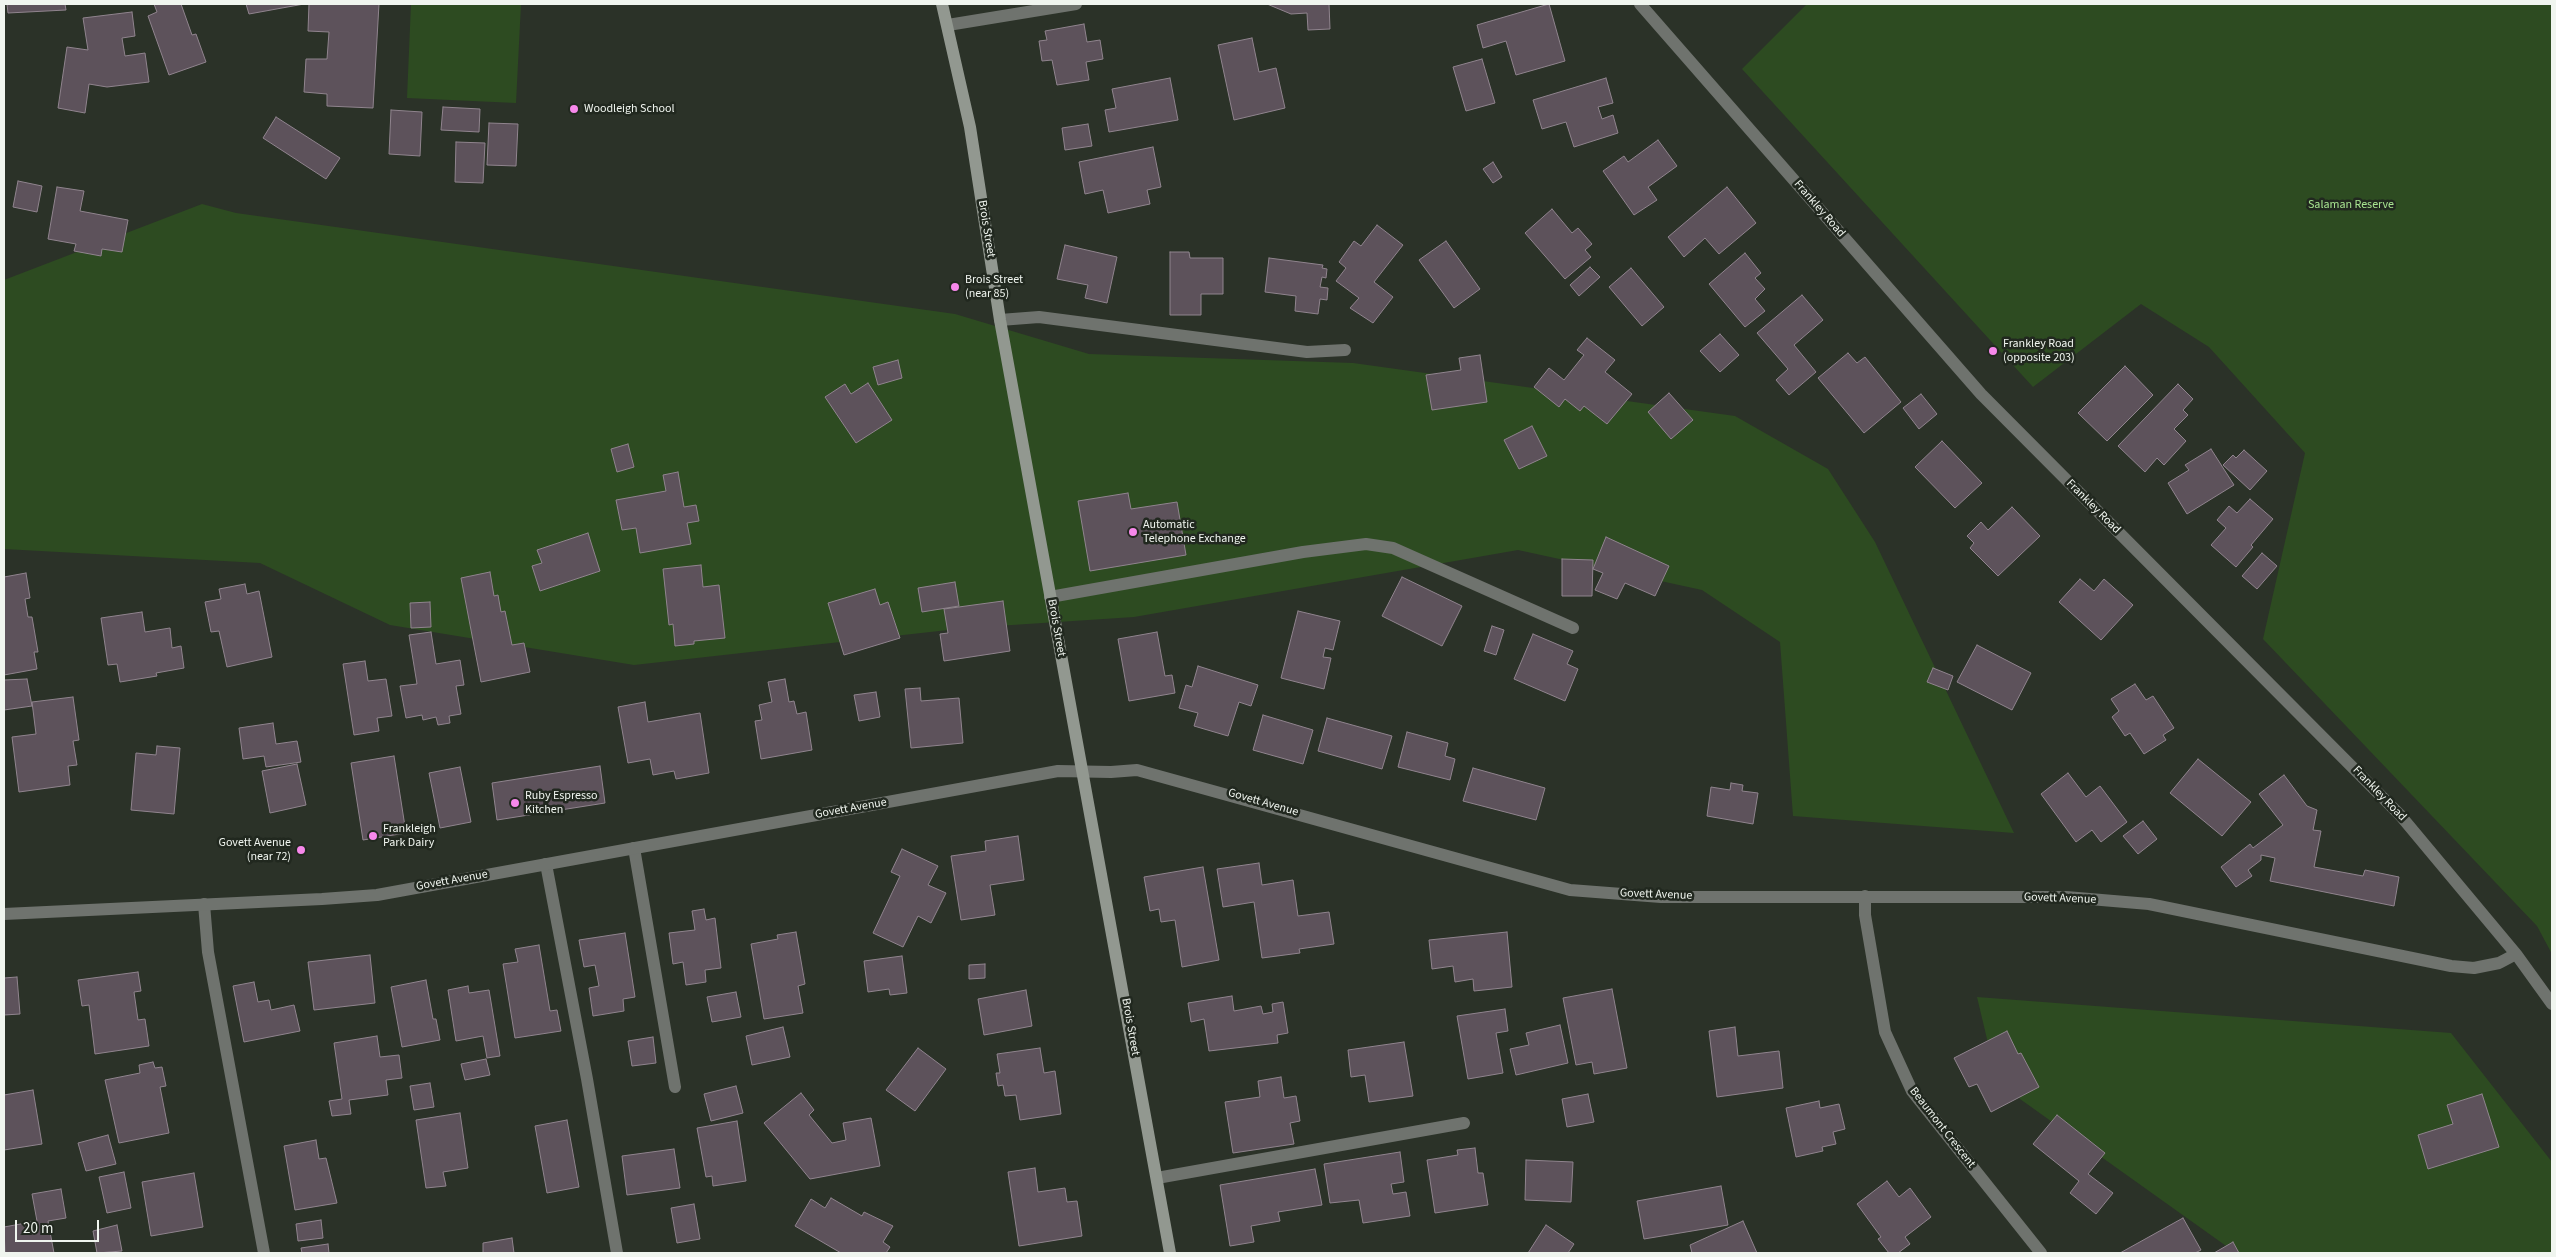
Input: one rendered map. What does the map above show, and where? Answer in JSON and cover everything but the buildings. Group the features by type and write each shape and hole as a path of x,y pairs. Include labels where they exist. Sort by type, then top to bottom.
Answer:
{"main road":[{"name":"Brois Street","path":"942,4 970,127 1000,320 1170,1253"}],"street":[{"path":"948,25 1076,4"},
{"name":"Frankley Road","path":"1640,4 1981,394 2400,815 2516,954 2552,1004"},
{"path":"1000,320 1039,317 1307,352 1345,350"},
{"path":"1050,597 1304,552 1366,544 1393,548 1573,628"},
{"name":"Govett Avenue","path":"4,914 377,895 1058,771 1137,770 1570,890 1661,897 1865,896 2066,898 2149,904 2451,966 2482,966 2499,963 2516,954"},
{"path":"634,848 675,1087"},
{"path":"546,864 587,1079 617,1253"},
{"name":"Beaumont Crescent","path":"1865,896 1865,915 1885,1032 1912,1091 2041,1253"},
{"path":"204,904 208,952 264,1253"},
{"path":"1157,1178 1464,1123"}],"green space":[{"path":"411,4 521,4 516,103 407,98"},
{"name":"Salaman Reserve","path":"1807,4 2552,4 2552,954 2537,926 2263,639 2305,453 2209,347 2141,304 2033,387 1742,69"},
{"path":"202,204 236,213 955,314 1089,354 1353,363 1735,416 1828,469 1875,542 2014,833 1793,816 1780,642 1702,590 1518,550 1134,617 966,628 634,665 390,625 260,563 4,549 4,280"},
{"path":"1977,997 2451,1033 2552,1162 2552,1253 2236,1253 2020,1099 1987,1039"}],"place":[{"name":"Woodleigh School","path":"574,109"},
{"name":"Brois Street (near 85)","path":"955,287"},
{"name":"Frankley Road (opposite 203)","path":"1993,351"},
{"name":"Automatic Telephone Exchange","path":"1133,532"},
{"name":"Ruby Espresso Kitchen","path":"515,803"},
{"name":"Frankleigh Park Dairy","path":"373,836"},
{"name":"Govett Avenue (near 72)","path":"301,850"}]}
